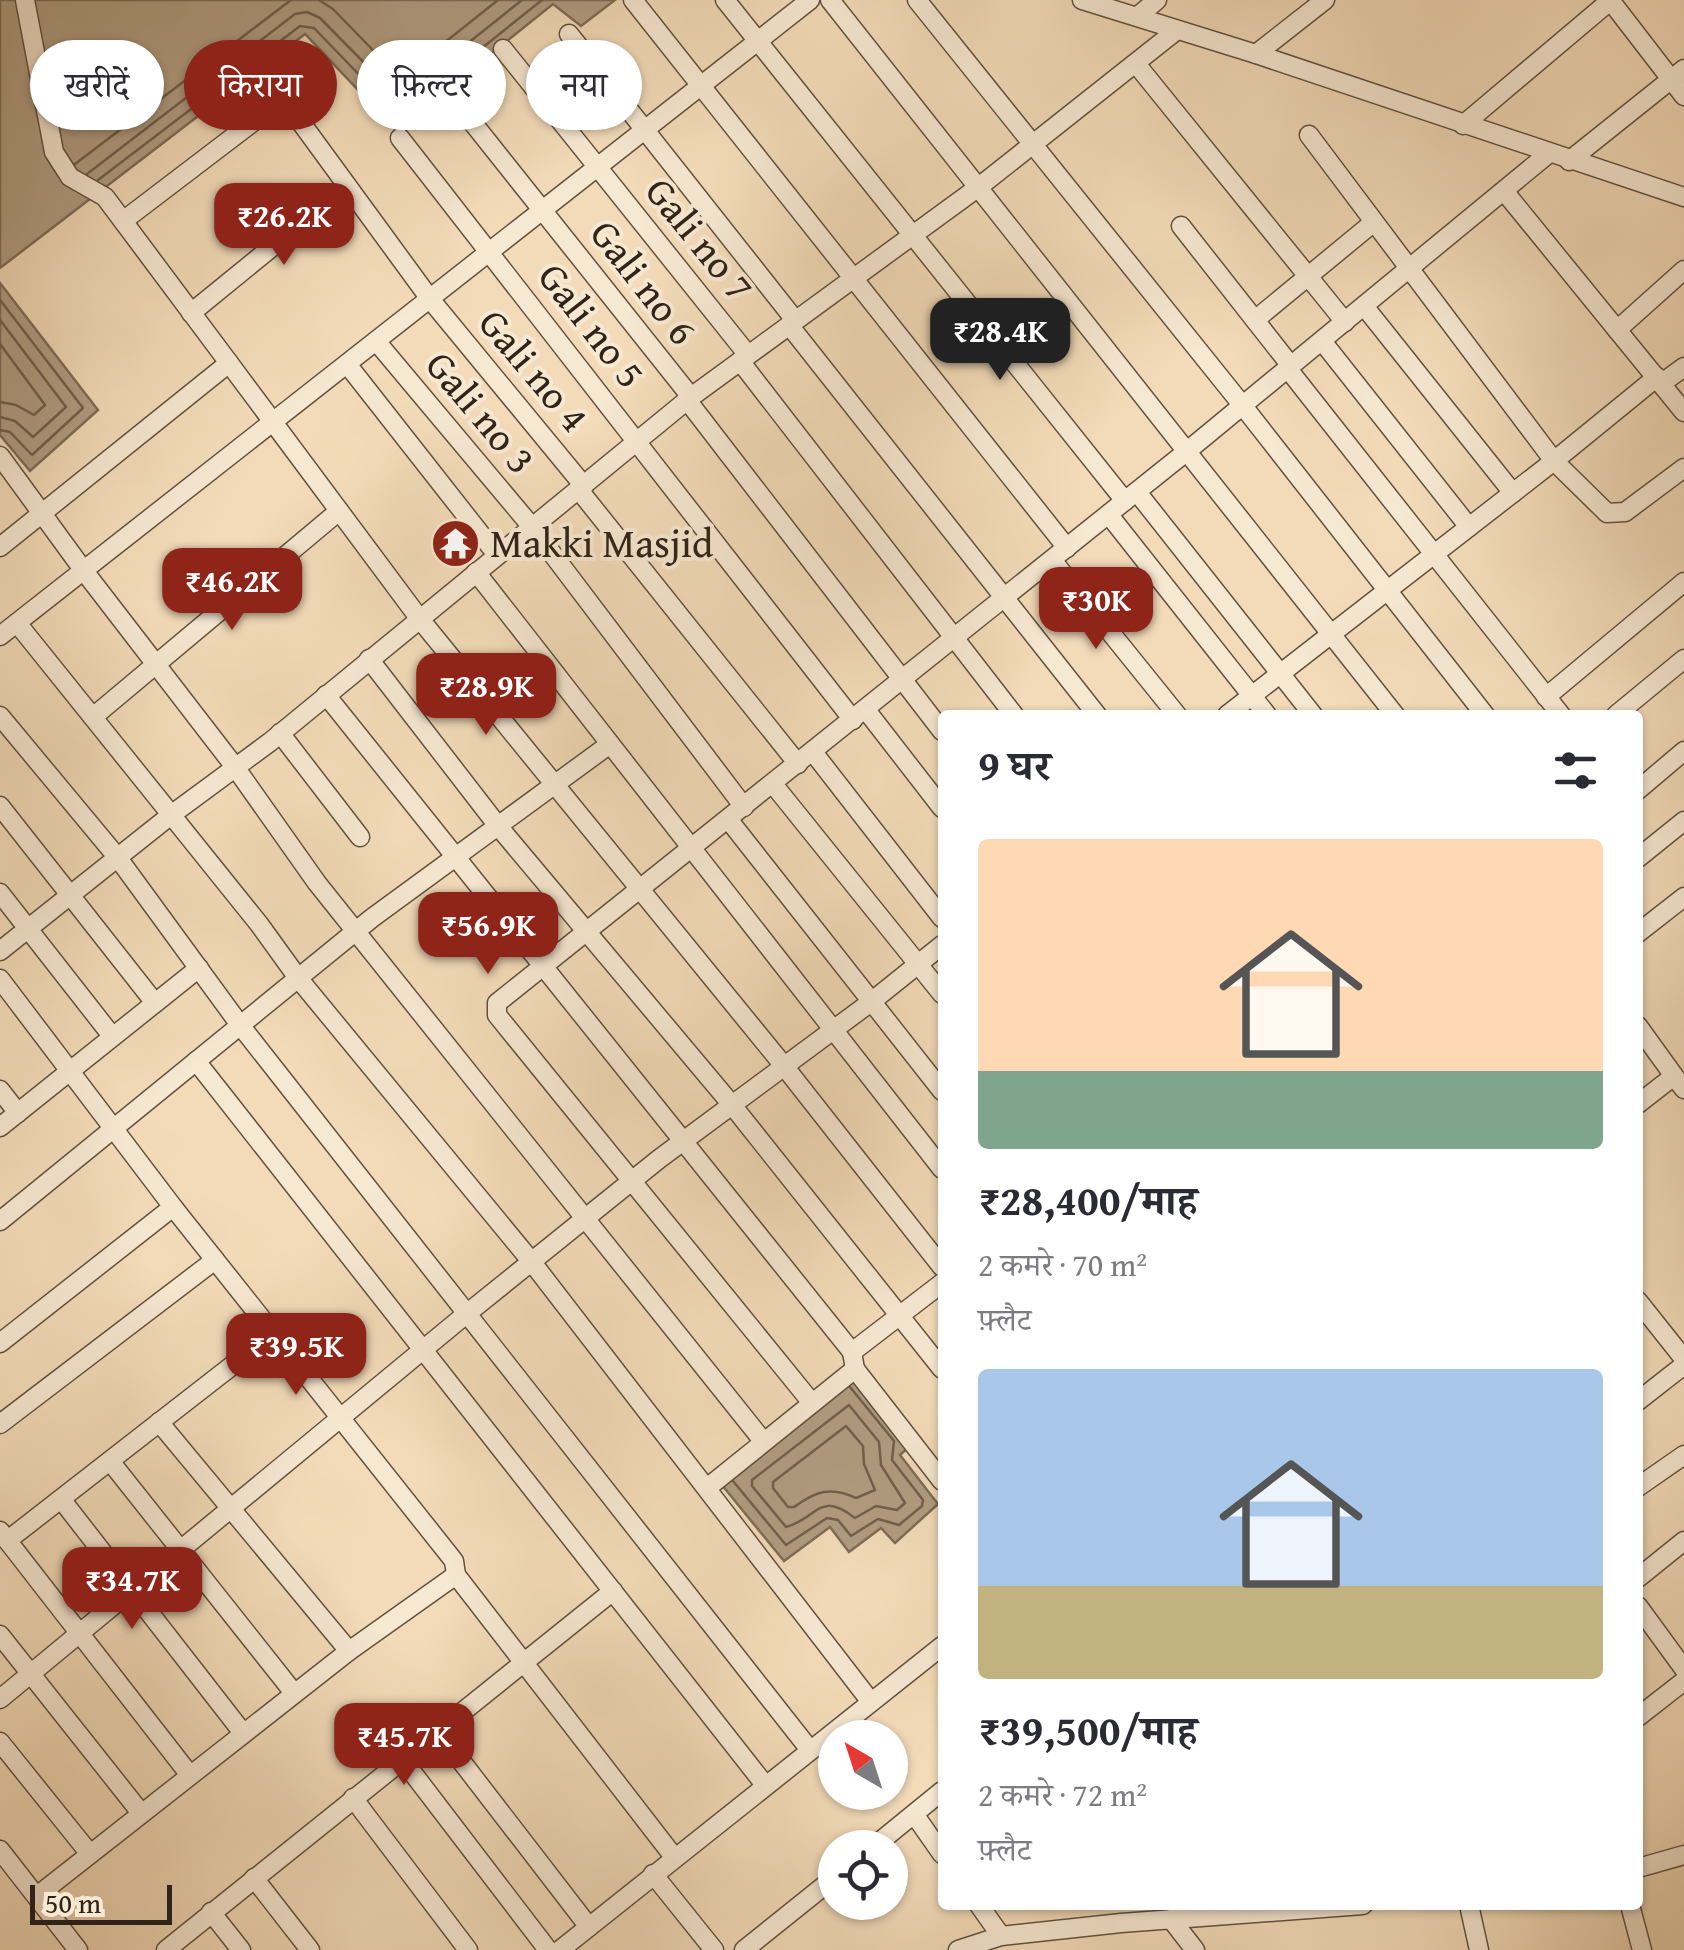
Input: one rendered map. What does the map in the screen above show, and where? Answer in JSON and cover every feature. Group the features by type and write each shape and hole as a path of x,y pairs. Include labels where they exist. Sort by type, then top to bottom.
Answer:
{"street":[{"path":"26,0 54,152 70,178 105,197 419,618 784,1066 938,1262"},
{"path":"633,0 853,277 1173,710"},
{"path":"725,0 911,234 1309,710"},
{"path":"0,636 810,0"},
{"path":"830,0 1390,710"},
{"path":"917,0 1480,710"},
{"path":"1082,0 1684,197"},
{"path":"1138,16 1157,0"},
{"path":"1256,54 1324,0"},
{"path":"1463,126 1611,0 1678,74 1684,96"},
{"path":"0,952 280,733 689,399 980,186 1177,30"},
{"path":"568,34 1093,710"},
{"name":"Gali no 7","path":"506,52 1010,710"},
{"path":"1137,64 1345,322"},
{"path":"1568,161 1678,74"},
{"path":"124,221 242,130"},
{"name":"Gali no 4","path":"305,130 430,299 798,764"},
{"name":"Gali no 6","path":"479,130 938,725"},
{"path":"1309,135 1554,462 1612,514 1625,512 1684,468"},
{"name":"Gali no 5","path":"400,138 638,441 860,715 938,803"},
{"path":"812,1403 497,1014 495,1007 500,998 954,640 1548,154"},
{"path":"191,313 346,186"},
{"path":"1504,190 1684,412"},
{"path":"1255,320 1374,222"},
{"path":"1180,226 1557,710"},
{"path":"1616,330 1684,270"},
{"path":"1364,306 1513,493"},
{"name":"Gali no 3","path":"376,341 532,528 744,807"},
{"path":"1322,341 1469,526"},
{"path":"0,547 229,363"},
{"path":"347,364 498,555"},
{"path":"1233,710 1660,380 1684,367"},
{"path":"0,456 236,767 316,883 764,1441"},
{"path":"93,717 339,510"},
{"path":"1109,514 1263,710"},
{"path":"476,572 938,1164"},
{"path":"1546,697 1684,582"},
{"path":"18,623 298,978 531,1262 871,1702"},
{"path":"1622,710 1684,659"},
{"path":"369,660 498,826 732,1105 938,1364"},
{"path":"326,695 683,1141 938,1475"},
{"path":"0,716 118,858 240,1025 810,1750"},
{"path":"280,733 360,837"},
{"path":"0,1221 356,932 610,744"},
{"path":"1643,786 1684,751"},
{"path":"813,752 938,913"},
{"path":"773,784 938,989"},
{"path":"0,806 154,1003"},
{"path":"728,819 938,1086"},
{"path":"1643,854 1684,822"},
{"path":"0,893 112,1036"},
{"path":"1643,929 1684,897"},
{"path":"0,1699 584,1219 938,947"},
{"path":"0,1127 199,968"},
{"path":"0,980 173,1207 454,1562 456,1575 674,1857"},
{"path":"1643,1033 1679,1082 1643,1101"},
{"path":"196,1061 765,1786"},
{"path":"0,1090 18,1112"},
{"path":"0,1344 173,1207"},
{"path":"2,1420 215,1260"},
{"path":"707,1488 812,1403 902,1315 938,1286"},
{"path":"1643,1314 1684,1362 1643,1396"},
{"path":"189,1774 4,1535 61,1499 274,1333"},
{"path":"159,1422 349,1650"},
{"path":"1643,1484 1684,1455"},
{"path":"110,1461 294,1693"},
{"path":"61,1499 242,1734"},
{"path":"1643,1574 1684,1542"},
{"path":"37,1896 349,1650 456,1575"},
{"path":"166,1950 613,1591"},
{"path":"1643,1613 1684,1670"},
{"path":"0,1634 141,1813"},
{"path":"560,1950 938,1649"},
{"path":"1643,1713 1684,1681"},
{"path":"438,1730 589,1927"},
{"path":"0,1742 90,1854"},
{"path":"402,1759 548,1950"},
{"path":"894,1830 938,1794"},
{"path":"354,1798 468,1950"},
{"path":"914,1814 938,1848"},
{"path":"0,1850 78,1950"},
{"path":"1643,1867 1684,1855"},
{"path":"653,1874 714,1950"},
{"path":"254,1878 310,1950"},
{"path":"744,1950 818,1891"},
{"path":"983,1910 1001,1936"},
{"path":"1140,1910 1148,1920"},
{"path":"958,1950 1001,1936 1294,1910"},
{"path":"1471,1910 1479,1950"},
{"path":"1631,1910 1642,1950"},
{"path":"211,1912 241,1950"},
{"path":"1171,1919 1195,1950"}],"water":[{"path":"0,0 615,0 581,26 553,4 506,42 357,40 357,89 337,68 337,40 311,40 305,34 297,40 184,40 184,127 0,268"},
{"path":"0,283 98,410 30,471 0,435"},
{"path":"853,1371 911,1445 900,1455 938,1504 895,1543 881,1528 849,1552 830,1527 784,1561 717,1479"}],"place":[{"name":"Makki Masjid","path":"455,543"}]}
